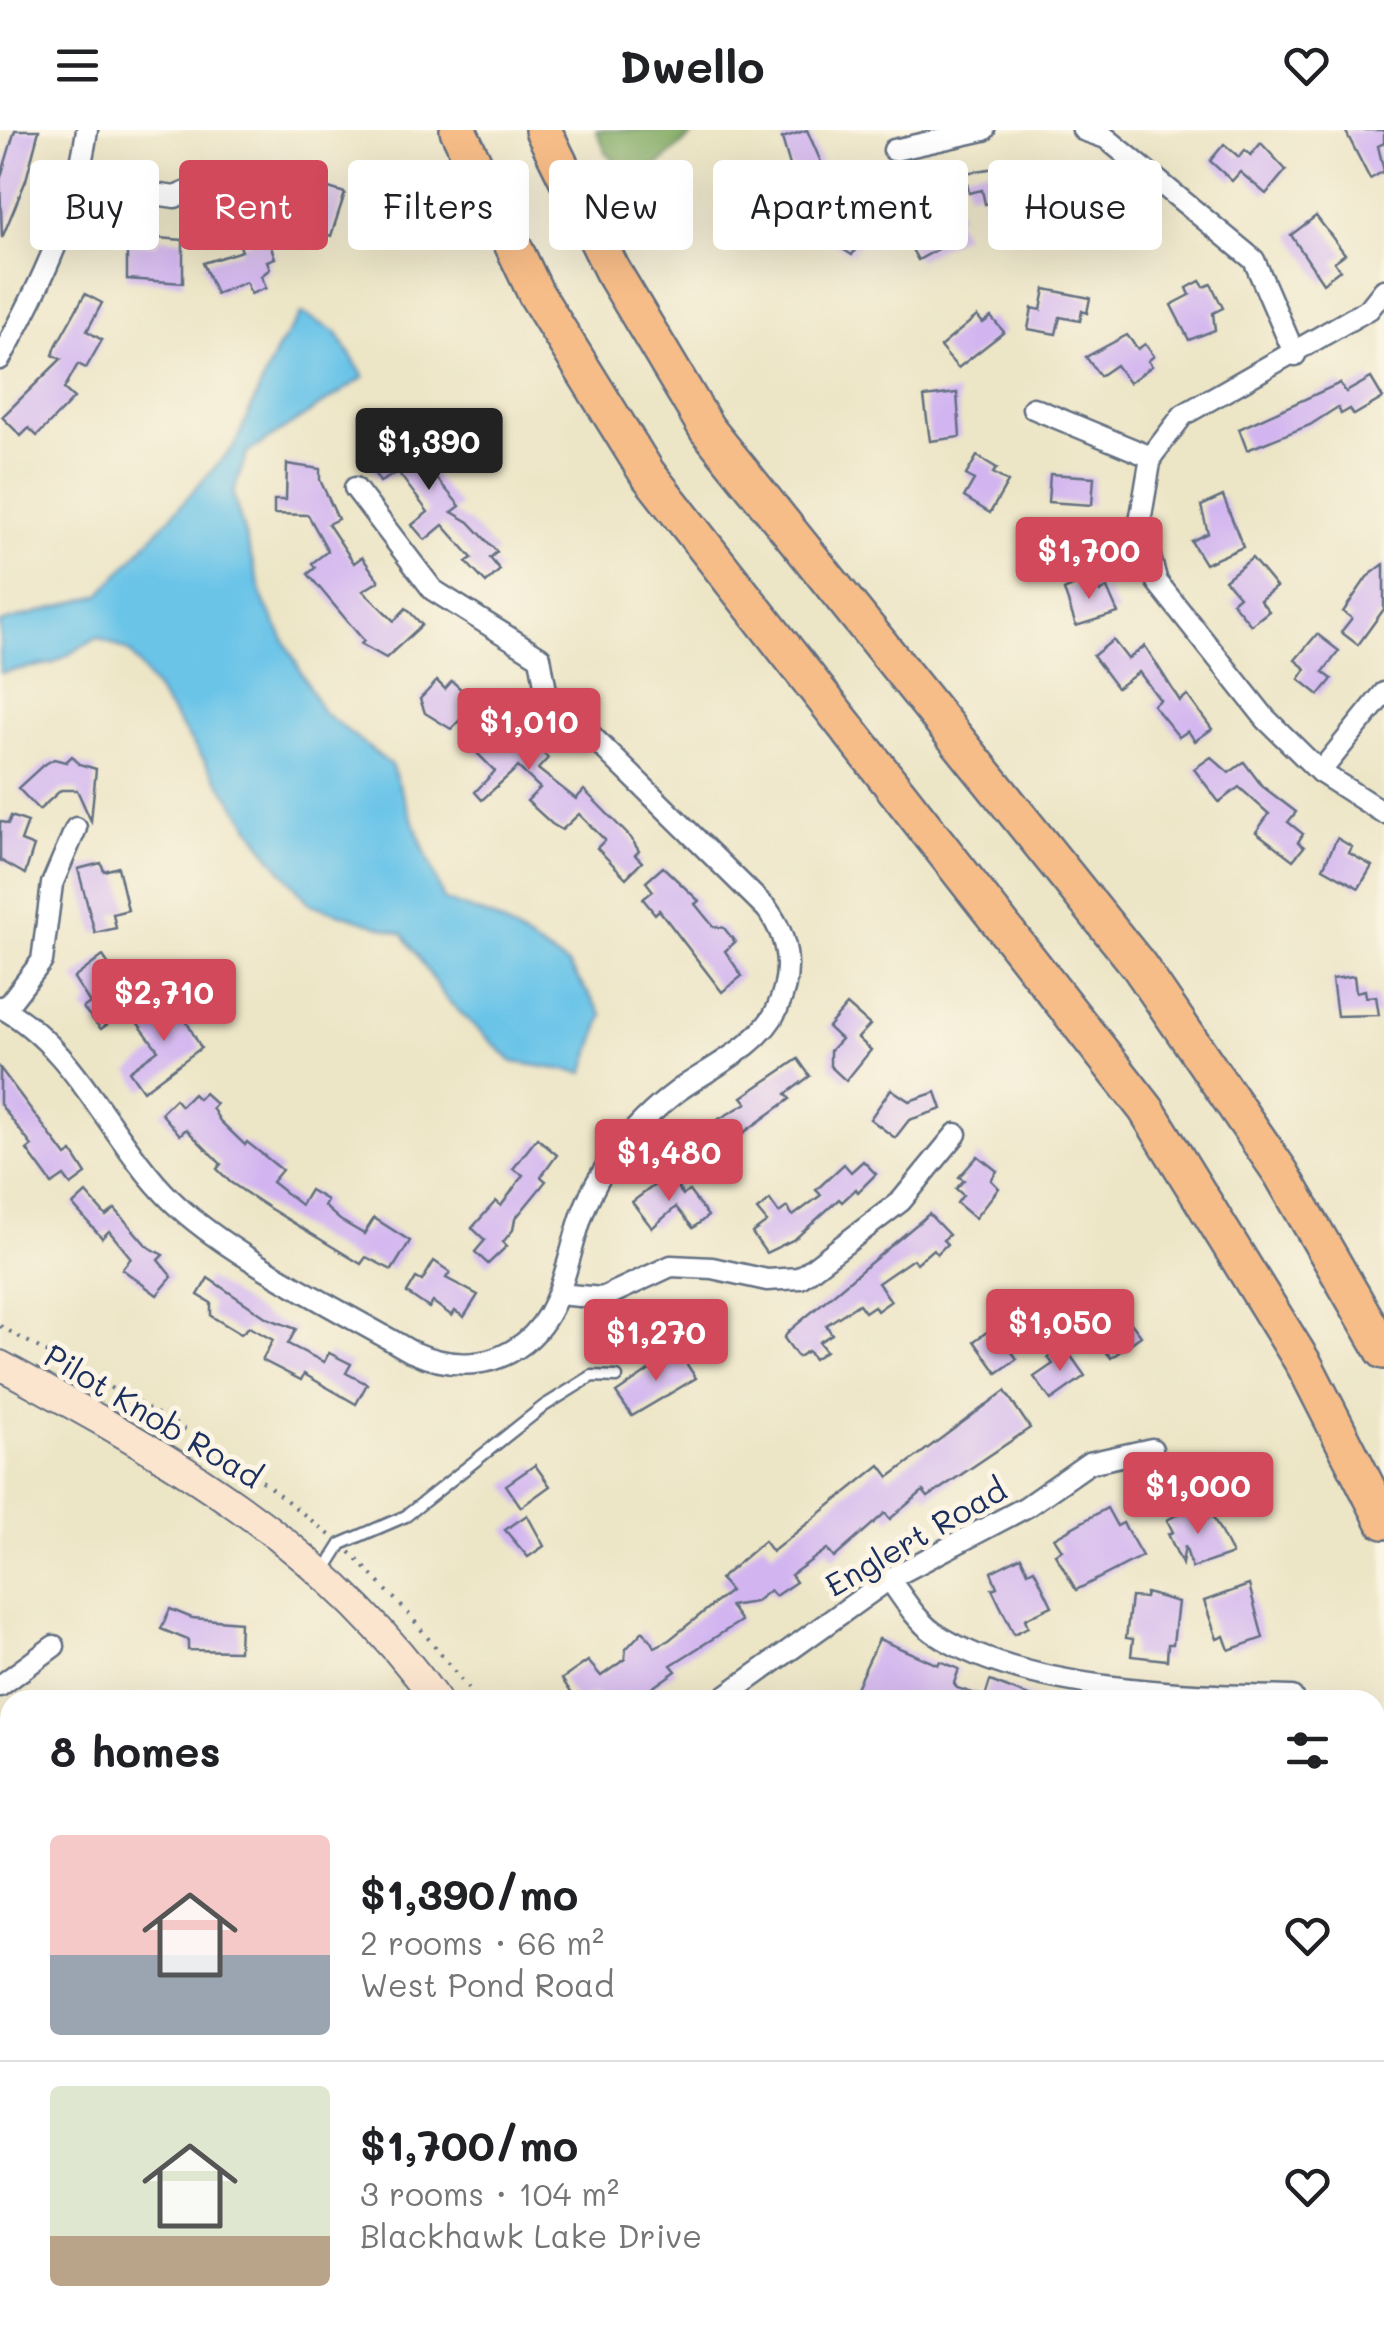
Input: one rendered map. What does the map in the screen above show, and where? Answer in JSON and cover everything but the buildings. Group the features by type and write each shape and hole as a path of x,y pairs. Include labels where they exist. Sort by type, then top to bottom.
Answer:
{"highway":[{"path":"458,130 536,294 647,473 1146,1109 1305,1366 1384,1521"},
{"path":"542,130 612,270 707,430 1139,966 1281,1174 1384,1350"}],"main road":[{"name":"Pilot Knob Road","path":"0,1365 168,1458 234,1500 323,1572 412,1666 429,1690"}],"street":[{"path":"83,160 87,130"},
{"path":"894,150 984,130"},
{"path":"1083,130 1106,138 1254,260 1294,355"},
{"path":"0,359 56,250"},
{"path":"1384,290 1370,309 1183,415 1150,457 1140,522 1157,582 1266,720 1320,772 1384,812"},
{"path":"1033,408 1150,457"},
{"path":"76,828 52,884 42,961 2,1008 48,1044 131,1155 175,1204 226,1242 410,1351 452,1364 486,1362 535,1333 558,1294 584,1208 615,1153 658,1107 772,1020 784,992 788,964 782,935 767,910 546,691 540,658 433,590 356,488"},
{"path":"1320,772 1384,693"},
{"path":"558,1294 602,1298 671,1266 712,1268 768,1280 800,1278 901,1201 956,1134"},
{"name":"Englert Road","path":"734,1690 890,1579 1026,1508 1089,1463 1152,1449"},
{"path":"890,1579 932,1631 994,1658 1040,1672 1152,1690"},
{"path":"0,1686 54,1646"}],"lane":[{"path":"323,1572 341,1544 406,1516 544,1406 592,1376 617,1377"}],"green space":[{"path":"596,130 698,130 664,160 614,160"}],"water":[{"path":"302,313 336,332 364,377 247,453 233,494 264,602 322,711 391,765 444,900 494,918 568,965 603,1015 584,1073 513,1062 446,999 403,934 310,904 272,859 130,652 98,637 54,663 0,673 0,623 100,595 235,445 277,349"}]}
